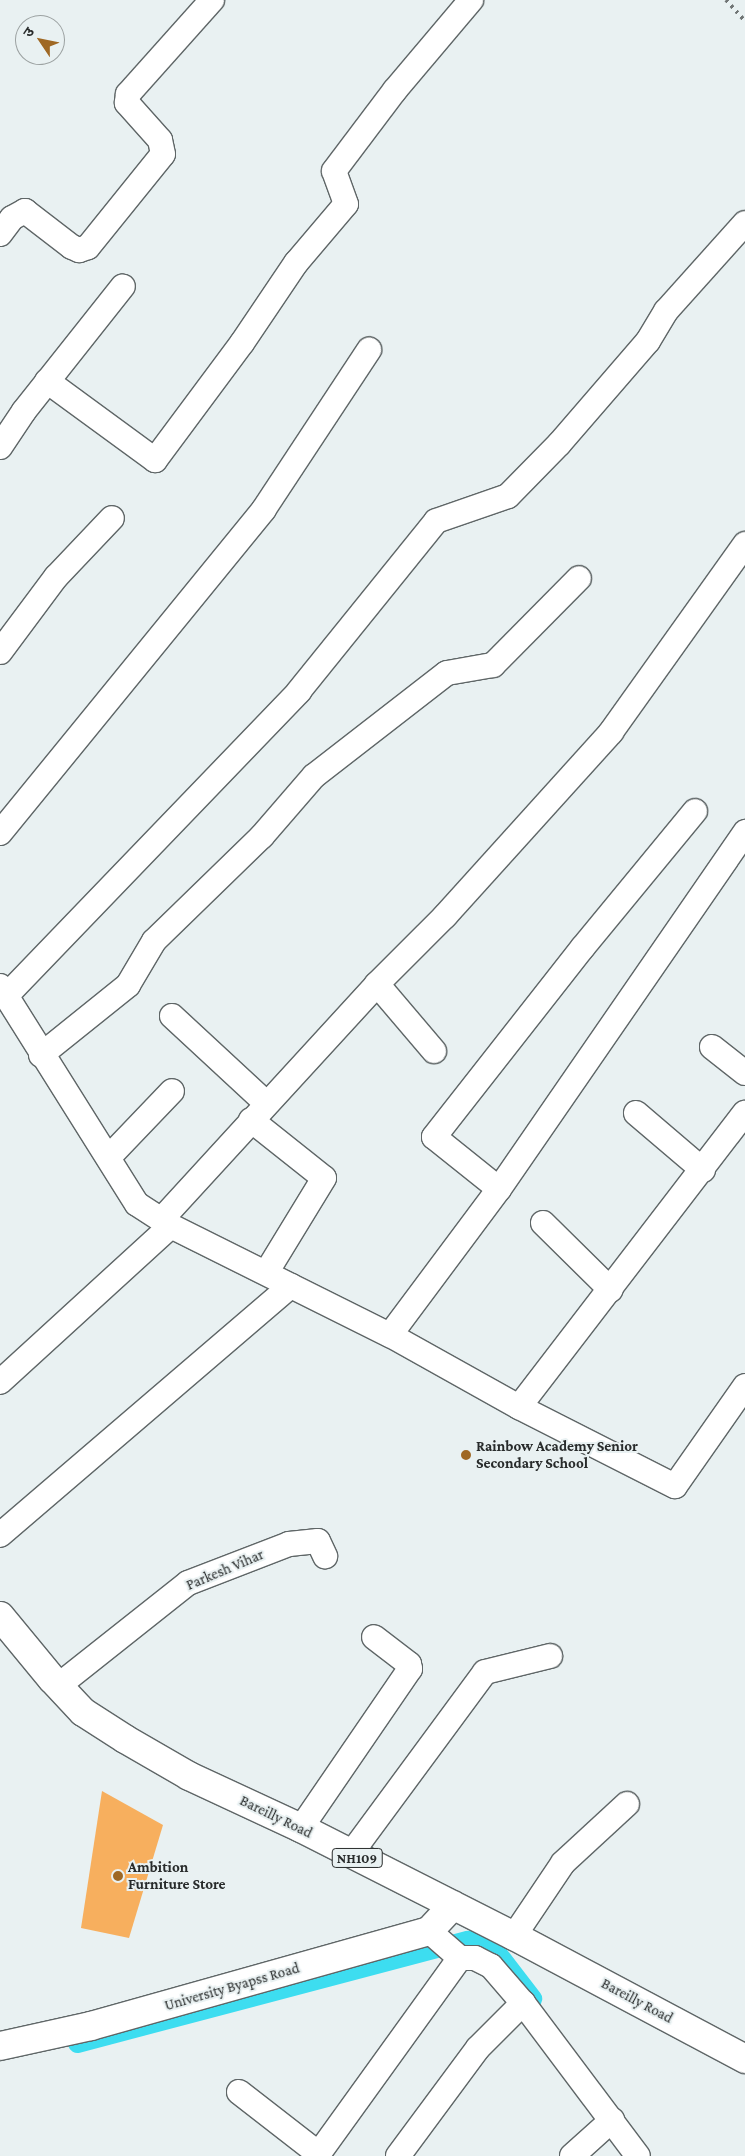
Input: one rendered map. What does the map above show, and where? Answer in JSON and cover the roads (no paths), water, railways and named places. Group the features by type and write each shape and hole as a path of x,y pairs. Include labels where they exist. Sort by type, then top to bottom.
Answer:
{"main road":[{"name":"Bareilly Road","path":"0,1616 58,1686 83,1712 125,1739 189,1776 301,1828 350,1855 514,1936 745,2059"},
{"path":"446,1946 453,1906"},
{"name":"University Byapss Road","path":"0,2046 446,1946"}],"street":[{"path":"0,234 12,218 25,211 72,247 79,250 88,247 163,154 160,140 127,103 128,94 212,0"},
{"path":"47,381 155,460 242,343 296,263 346,204 334,171 395,90 471,0"},
{"path":"742,1396 675,1486 519,1407 390,1335 166,1223 137,1204 109,1158 5,1004 299,691 436,521 508,496 559,444 648,341 666,311 745,223"},
{"path":"0,447 47,381 123,286"},
{"path":"0,833 264,509 370,350"},
{"path":"0,652 56,577 112,518"},
{"path":"0,1382 166,1223 259,1112 377,984 445,916 611,732 745,544"},
{"path":"41,1055 128,985 154,941 262,836 314,776 447,673 493,665 579,578"},
{"path":"499,1189 434,1137 583,947 695,811"},
{"path":"390,1335 499,1189 745,832"},
{"path":"377,984 434,1051"},
{"path":"172,1016 259,1112 324,1178 266,1273"},
{"path":"712,1047 745,1072"},
{"path":"109,1158 172,1091"},
{"path":"636,1113 702,1170"},
{"path":"519,1407 612,1290 745,1113"},
{"path":"544,1223 612,1290"},
{"path":"0,1536 291,1286"},
{"name":"Parkesh Vihar","path":"58,1686 188,1583 289,1544 318,1541 325,1556"},
{"path":"301,1828 410,1669 409,1664 374,1637"},
{"path":"350,1855 485,1672 550,1656"},
{"path":"514,1936 562,1863 627,1804"},
{"path":"239,2092 318,2155 446,1946 491,1966 523,2003 638,2156"},
{"path":"398,2156 478,2048 523,2003"},
{"path":"572,2156 612,2120"}],"waterway":[{"path":"77,2043 468,1940 492,1946 532,1998"}],"railway":[{"path":"726,0 745,21"}],"place":[{"name":"Rainbow Academy Senior Secondary School","path":"466,1455"},
{"name":"Ambition Furniture Store","path":"118,1876"}]}
